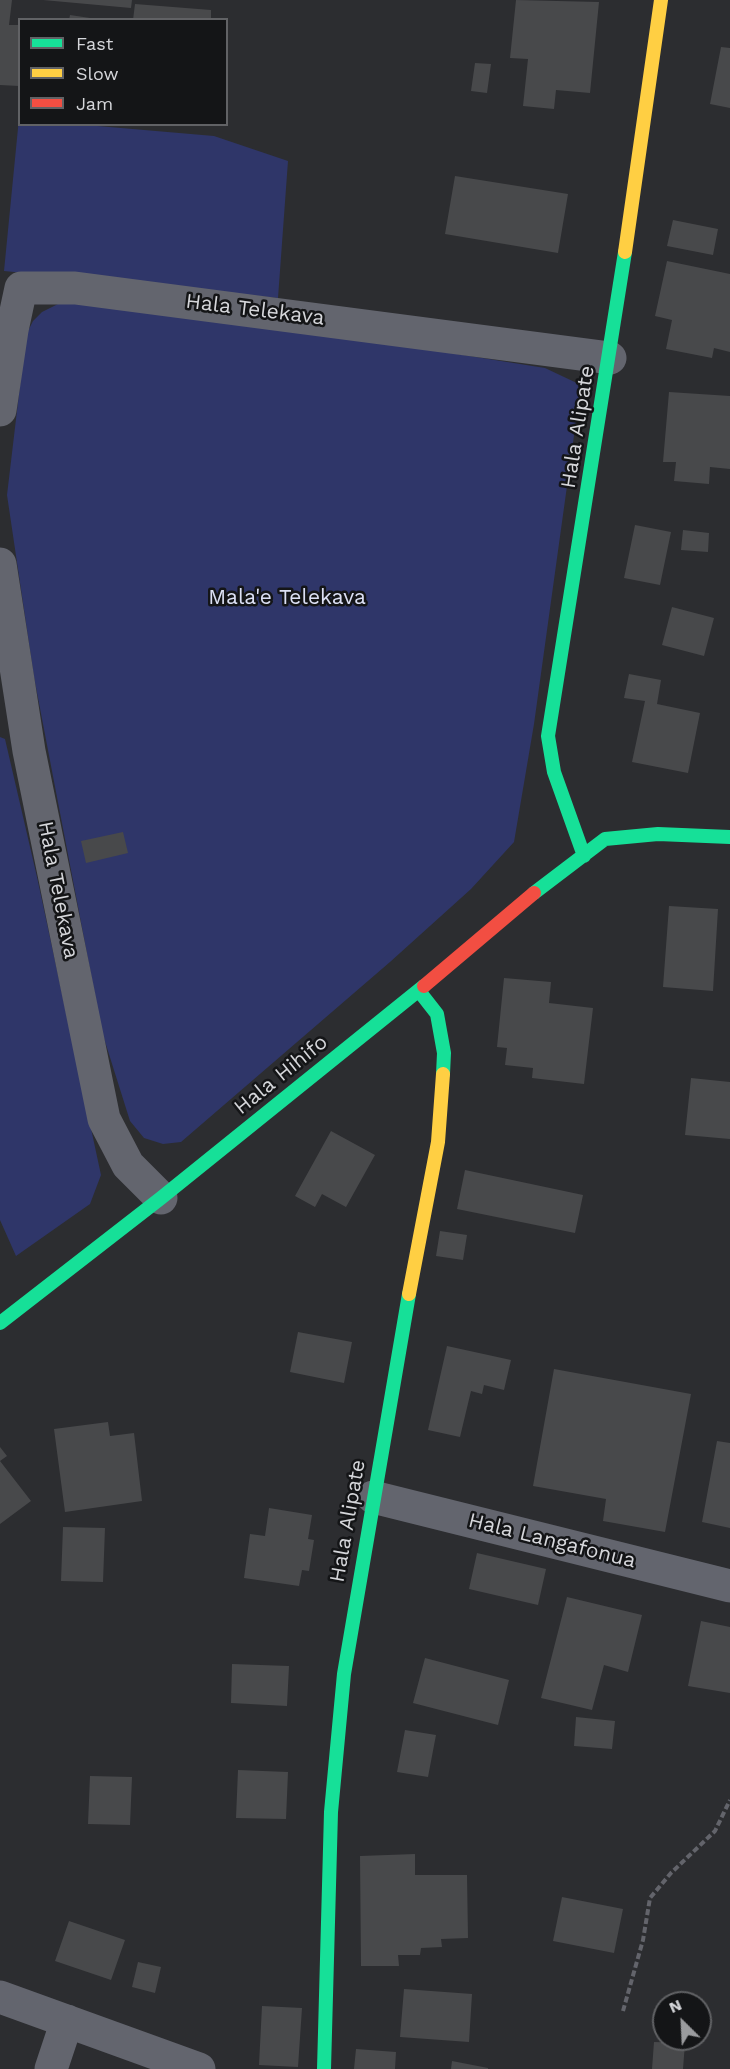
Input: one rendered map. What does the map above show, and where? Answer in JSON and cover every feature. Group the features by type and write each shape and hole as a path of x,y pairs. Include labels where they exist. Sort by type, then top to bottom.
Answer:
{"street":[{"name":"Hala Alipate","path":"584,856 554,772 548,736 610,358 661,0"},
{"name":"Hala Telekava","path":"0,410 21,288 98,290 610,358"},
{"name":"Hala Telekava","path":"0,564 29,751 104,1119 128,1164 161,1198"},
{"name":"Hala Hihifo","path":"0,1323 161,1198 419,991 565,867 584,856 604,839 630,835 730,837"},
{"name":"Hala Alipate","path":"324,2069 331,1812 344,1674 414,1262 438,1142 444,1053 437,1014 419,991"},
{"name":"Hala Langafonua","path":"373,1497 730,1586"},
{"path":"0,1997 199,2069"},
{"path":"51,2069 67,2021"}],"path":[{"path":"623,2011 644,1940 650,1898 715,1831 730,1800"}],"green space":[{"path":"18,126 98,126 214,136 288,161 278,298 4,271"},
{"name":"Mala'e Telekava","path":"64,301 275,325 545,368 581,385 534,724 514,842 471,889 390,962 181,1142 163,1144 144,1138 130,1121 102,1032 34,677 7,495 26,335 33,321 42,312"},
{"path":"0,737 5,739 37,877 101,1175 90,1204 16,1256 0,1220"}],"building":[{"path":"0,0 12,0 9,25 18,25 18,86 0,85"},
{"path":"43,0 132,0 131,8"},
{"path":"516,0 599,2 590,93 556,90 554,109 523,106 528,59 510,58"},
{"path":"135,4 211,10 211,18 133,18"},
{"path":"70,15 90,18 69,18"},
{"path":"721,47 730,48 730,108 710,104"},
{"path":"475,63 491,64 487,93 471,91"},
{"path":"455,176 568,194 558,253 445,234"},
{"path":"673,220 718,229 713,255 667,246"},
{"path":"667,261 730,274 730,352 714,348 712,358 666,349 672,320 655,316"},
{"path":"669,392 730,396 730,469 710,467 709,484 674,481 676,462 663,462"},
{"path":"635,525 671,532 660,585 624,578"},
{"path":"683,530 709,533 708,552 681,550"},
{"path":"672,607 714,618 704,656 662,645"},
{"path":"629,674 661,680 657,704 700,713 688,773 632,762 645,701 624,698"},
{"path":"123,832 128,853 86,863 81,841"},
{"path":"669,906 718,909 713,991 663,987"},
{"path":"504,978 551,982 549,1003 593,1008 584,1084 532,1078 533,1068 505,1065 507,1048 497,1047"},
{"path":"691,1078 730,1082 730,1139 685,1135"},
{"path":"331,1131 375,1155 346,1207 322,1194 315,1207 295,1196"},
{"path":"465,1170 583,1195 575,1233 457,1209"},
{"path":"440,1231 467,1235 463,1260 436,1256"},
{"path":"298,1332 352,1342 344,1383 290,1372"},
{"path":"447,1346 511,1360 504,1390 484,1385 482,1394 471,1391 460,1437 428,1430"},
{"path":"554,1369 691,1394 665,1532 603,1521 606,1499 533,1486"},
{"path":"108,1422 110,1436 134,1433 142,1501 65,1512 54,1429"},
{"path":"717,1441 730,1443 730,1528 702,1522"},
{"path":"0,1447 7,1456 0,1461"},
{"path":"0,1461 31,1501 0,1524"},
{"path":"269,1508 312,1515 308,1539 314,1540 309,1571 302,1570 299,1586 244,1578 250,1534 265,1536"},
{"path":"63,1527 105,1528 103,1582 61,1581"},
{"path":"477,1553 546,1569 538,1605 469,1589"},
{"path":"567,1597 642,1615 628,1672 604,1665 592,1710 541,1698"},
{"path":"701,1621 730,1627 730,1693 688,1686"},
{"path":"425,1658 509,1680 498,1725 413,1703"},
{"path":"232,1664 289,1666 287,1706 231,1703"},
{"path":"576,1717 615,1721 612,1749 574,1746"},
{"path":"405,1730 436,1735 428,1777 397,1772"},
{"path":"238,1770 288,1772 286,1819 236,1818"},
{"path":"90,1776 132,1777 130,1825 88,1824"},
{"path":"415,1854 415,1875 467,1875 468,1938 441,1939 442,1947 421,1948 420,1955 398,1955 399,1966 361,1966 360,1856"},
{"path":"562,1897 623,1909 614,1953 553,1941"},
{"path":"69,1921 125,1940 111,1980 55,1961"},
{"path":"138,1962 161,1967 155,1993 132,1987"},
{"path":"404,1989 472,1994 469,2042 400,2037"},
{"path":"262,2006 302,2008 298,2067 259,2065"},
{"path":"356,2049 396,2052 395,2069 354,2069"},
{"path":"653,2051 684,2051 683,2069 652,2069"},
{"path":"452,2061 488,2068 488,2069 451,2069"}],"traffic: fast":[{"path":"584,856 554,772 548,736 625,252"},
{"path":"534,893 605,839 658,834 730,837"},
{"path":"0,1323 161,1198 424,986"},
{"path":"419,991 437,1014 444,1053 443,1074"},
{"path":"324,2069 331,1812 344,1674 409,1294"}],"traffic: slow":[{"path":"625,252 661,0"},
{"path":"409,1294 438,1142 443,1074"}],"traffic: jam":[{"path":"424,986 534,893"}]}
